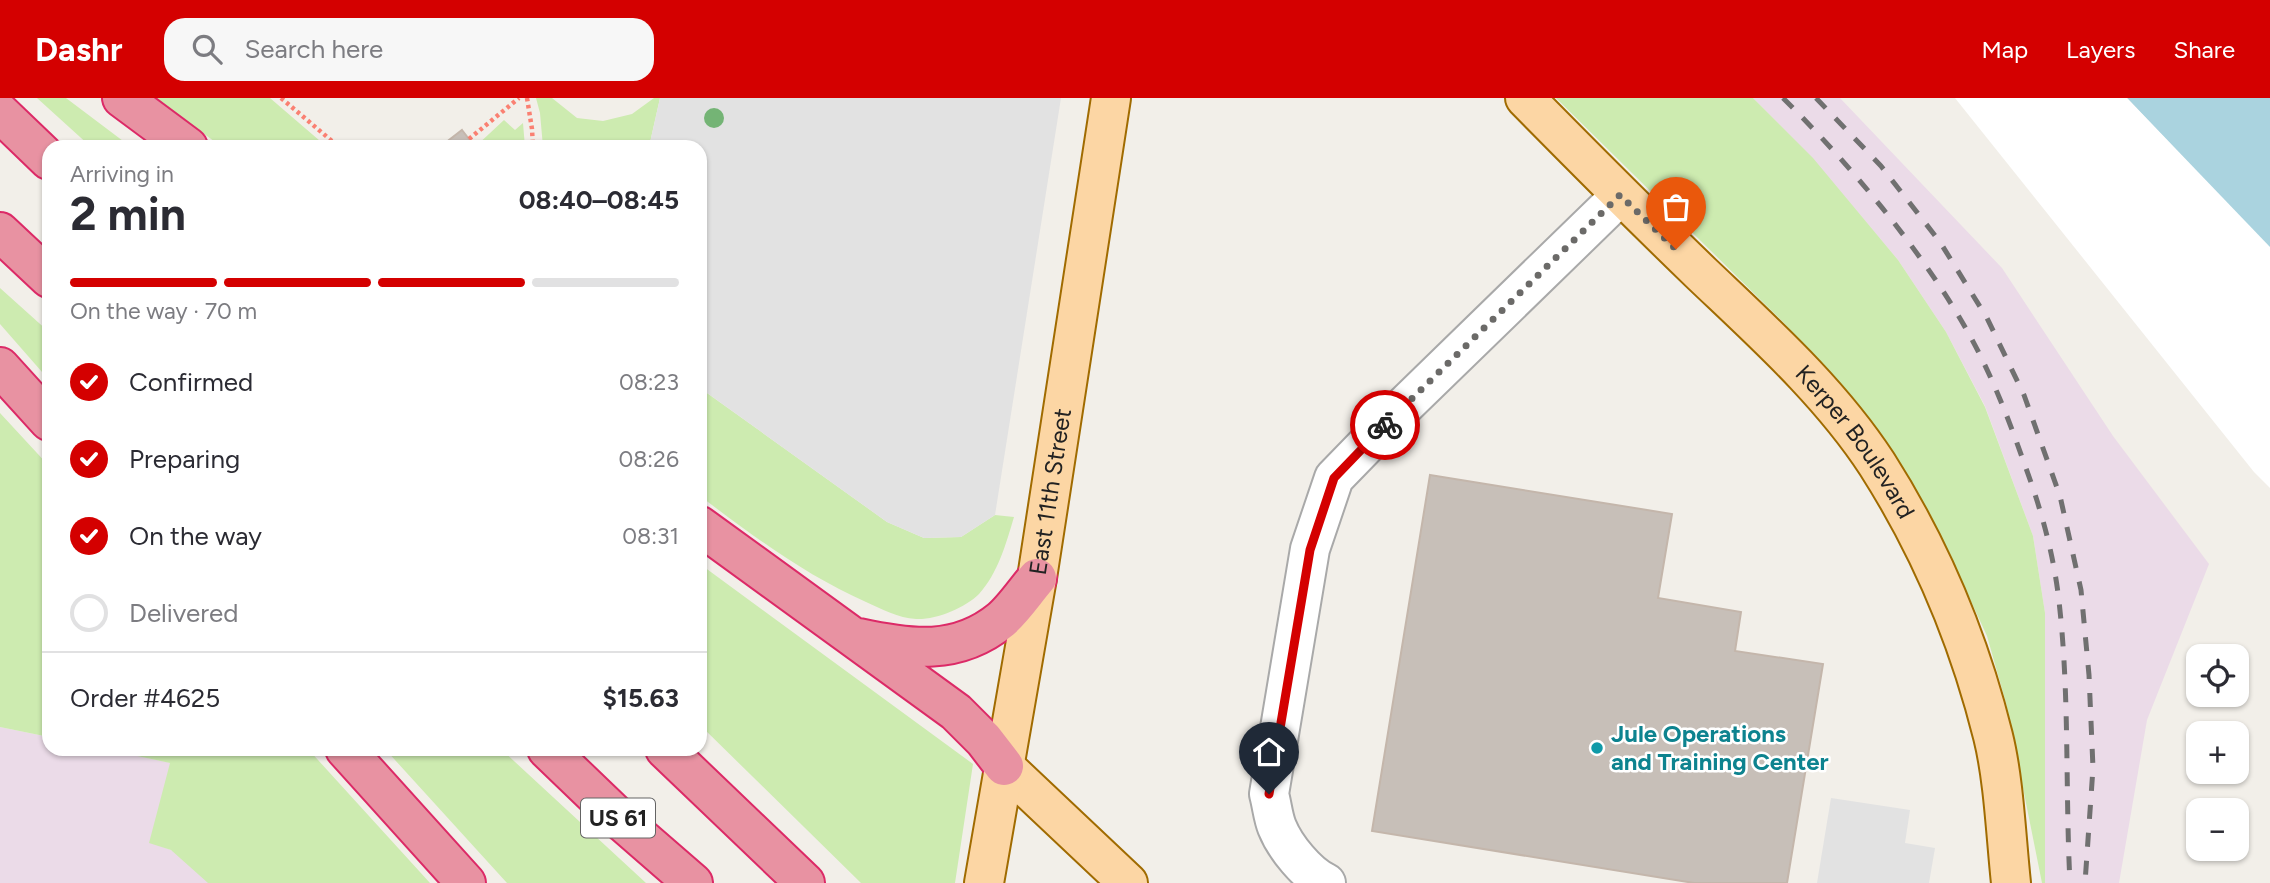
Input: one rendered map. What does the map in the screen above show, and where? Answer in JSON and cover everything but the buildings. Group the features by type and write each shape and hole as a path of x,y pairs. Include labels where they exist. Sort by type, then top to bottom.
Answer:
{"highway":[{"path":"122,98 179,140"},
{"path":"0,113 42,153"},
{"path":"0,232 42,271"},
{"path":"0,367 42,413"},
{"path":"707,531 846,635 956,712 984,740 1004,766"},
{"path":"846,635 901,647 933,648 971,639 1001,620 1037,578"},
{"path":"351,756 466,883"},
{"name":"US 61","path":"554,756 625,824 693,883"},
{"path":"672,756 805,883"}],"main road":[{"name":"East 11th Street","path":"984,883 1037,578 1111,98"},
{"name":"Kerper Boulevard","path":"1525,98 1826,397 1876,464 1919,537 1958,620 1994,738 2011,883"},
{"path":"1004,766 1128,883"}],"lane":[{"path":"1326,883 1319,880 1294,855 1278,829 1269,794 1310,550 1334,478 1620,195"}],"path":[{"path":"281,98 332,140"},
{"path":"469,139 519,98"},
{"path":"527,98 533,140"}],"shaded area":[{"path":"660,98 1061,98 995,515 961,537 924,538 887,522 707,393 707,140 651,140"},
{"path":"1753,98 1840,98 2002,268 2113,436 2209,564 2147,720 2119,883 2045,883 2045,613 2033,536 1985,406 1946,332 1898,260 1813,159"},
{"path":"0,727 42,736 42,756 138,756 171,763 150,842 237,883 0,883"},
{"path":"1831,798 1910,810 1905,843 1935,848 1929,883 1817,883"}],"green space":[{"path":"37,98 66,98 122,140 83,140"},
{"path":"155,98 270,98 319,140 212,140"},
{"path":"536,98 552,98 577,118 603,121 632,114 654,98 660,98 651,140 542,140"},
{"path":"1556,98 1753,98 1813,158 1898,260 1946,332 1985,407 2033,536 2045,613 2045,883 2042,883 2006,703 1987,636 1945,545 1904,470 1856,401 1784,323"},
{"path":"504,120 515,130 523,123 524,140 483,140"},
{"path":"0,288 42,326 42,372 0,324"},
{"path":"707,393 887,522 924,538 961,537 995,515 1014,517 1001,558 979,594 950,612 924,619 890,613 844,591 760,540 707,501"},
{"path":"0,413 42,458 42,736 0,727"},
{"path":"707,569 973,764 955,883 861,883 707,732"},
{"path":"138,756 314,756 430,883 208,883 171,850 149,843 170,763"},
{"path":"391,756 509,756 646,883 507,883"}],"water":[{"path":"2127,98 2270,98 2270,249"}],"pier":[{"path":"1955,98 2127,98 2270,247 2270,488 2254,472"}],"railway":[{"path":"1783,98 1834,151 1884,210 1951,303 1977,349 2017,444 2044,525 2058,593 2066,701 2070,883"},
{"path":"1816,98 1881,166 1940,242 1987,318 2024,395 2060,496 2081,590 2089,675 2093,768 2085,883"}],"way so far":[{"path":"1385,425 1620,195 1676,249"}],"place":[{"name":"Jule Operations and Training Center","path":"1597,748"}],"route":[{"path":"1269,794 1310,550 1334,478 1385,425"}]}
